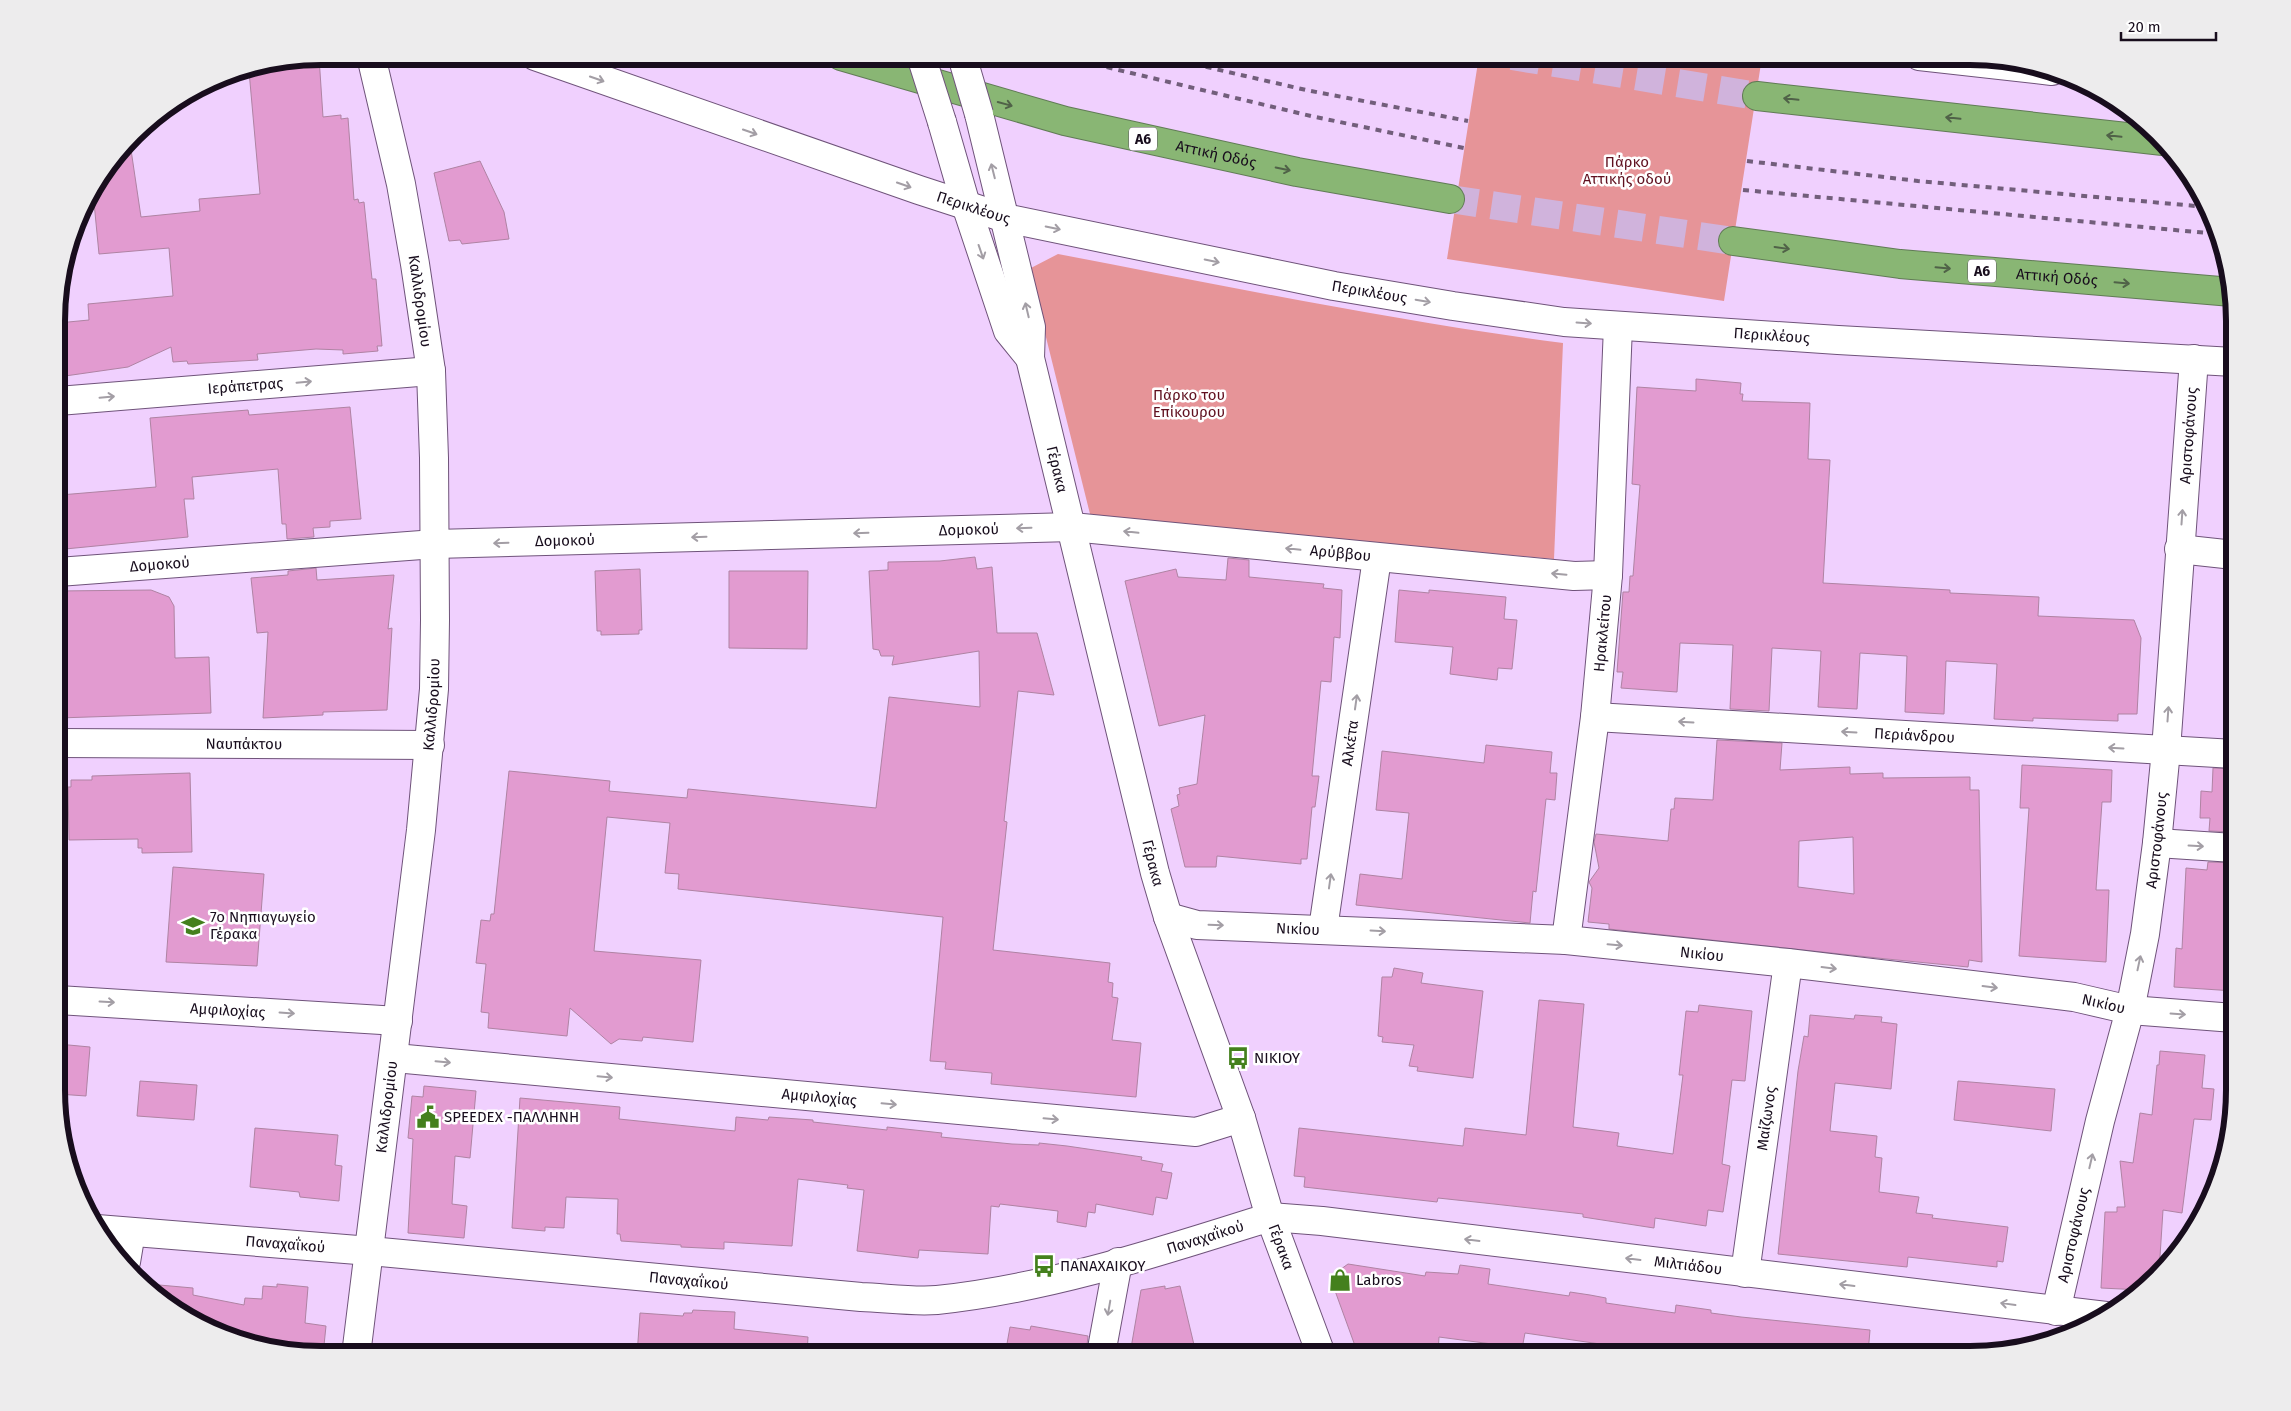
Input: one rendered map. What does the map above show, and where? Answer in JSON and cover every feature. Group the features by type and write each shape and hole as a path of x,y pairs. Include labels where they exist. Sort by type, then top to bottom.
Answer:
{"highway":[{"name":"Αττική Οδός","path":"872,65 1065,121 1297,172 1450,199"},
{"path":"1757,96 2151,140"},
{"name":"Αττική Οδός","path":"1733,242 1900,264 2224,291"}],"street":[{"name":"Καλλιδρομίου","path":"357,1346 395,1058 430,744 434,689 435,544 431,371 402,193 373,65"},
{"name":"Περικλέους","path":"560,65 1005,218 1334,286 1512,315 1618,326 2226,361"},
{"name":"Γέρακα","path":"924,65 966,205 1008,331 1030,358"},
{"name":"Γέρακα","path":"964,65 1005,218 1031,327 1030,358 1155,873 1168,917 1241,1118 1270,1217 1319,1346"},
{"name":"Ηρακλείτου","path":"1566,940 1595,717 1608,575 1618,326"},
{"name":"Αριστοφάνους","path":"2056,1311 2100,1121 2130,1010 2145,934 2158,843 2166,750 2194,359"},
{"name":"Ιεράπετρας","path":"65,400 431,371"},
{"name":"Αρύββου","path":"1072,527 1574,576 1608,575"},
{"name":"Δομοκού","path":"65,571 435,544 1072,527"},
{"path":"2179,549 2226,554"},
{"name":"Αλκέτα","path":"1323,929 1377,558"},
{"name":"Περιάνδρου","path":"1595,717 2226,754"},
{"name":"Ναυπάκτου","path":"65,743 430,744"},
{"path":"2158,843 2226,847"},
{"name":"Νικίου","path":"1168,917 1197,925 1566,940 1788,963 2074,997 2130,1010 2226,1017"},
{"name":"Μαίζωνος","path":"1746,1273 1788,963"},
{"name":"Αμφιλοχίας","path":"65,1000 398,1021"},
{"name":"Αμφιλοχίας","path":"395,1058 1196,1132 1241,1118"},
{"name":"Μιλτιάδου","path":"1270,1217 1322,1221 2093,1315"},
{"name":"Παναχαΐκού","path":"107,1230 370,1251 861,1298 935,1300 1002,1291 1118,1262 1270,1217"},
{"path":"127,1257 131,1232"},
{"path":"1102,1346 1118,1262"}],"green space":[{"name":"Πάρκο Αττικής οδού","path":"1478,65 1761,65 1724,301 1447,259"},
{"name":"Πάρκο του Επίκουρου","path":"1058,254 1373,314 1563,343 1554,559 1091,518 1029,269"}],"building":[{"path":"320,65 323,117 341,115 341,119 348,118 354,200 358,199 359,203 364,202 372,279 376,279 382,346 377,346 378,351 343,354 343,350 316,349 257,354 258,360 188,364 187,361 173,362 171,347 128,367 65,376 65,322 89,320 88,304 173,296 169,248 99,254 94,202 108,179 131,150 141,217 200,211 199,199 260,194 249,76 288,67"},
{"path":"480,161 504,212 509,239 462,244 460,240 449,241 434,173"},
{"path":"1696,379 1741,383 1740,394 1743,394 1742,401 1810,403 1808,459 1830,460 1823,583 1950,590 1950,593 2039,597 2038,616 2134,620 2141,638 2137,714 2118,714 2118,721 2033,718 2033,721 1994,719 1997,664 1946,661 1944,714 1905,712 1907,656 1860,653 1857,709 1818,707 1821,651 1772,648 1769,711 1730,709 1733,645 1680,643 1677,692 1621,688 1623,672 1617,672 1623,592 1629,592 1630,576 1633,576 1640,485 1632,484 1637,387 1696,391"},
{"path":"350,407 361,519 330,521 330,527 313,528 314,537 287,539 286,524 282,524 278,469 192,477 194,499 184,499 188,537 65,549 65,495 156,487 150,418 248,410 249,415"},
{"path":"975,557 977,569 992,567 997,633 1037,633 1054,695 1018,691 1004,821 1007,822 993,950 1110,963 1108,982 1113,983 1112,997 1118,998 1112,1040 1141,1043 1136,1097 991,1084 992,1073 945,1069 946,1062 930,1061 943,917 678,889 679,874 665,873 670,823 607,817 594,951 701,960 693,1042 643,1037 642,1041 619,1039 611,1044 570,1008 567,1036 488,1028 489,1013 481,1012 486,964 476,963 481,920 490,921 491,914 494,914 509,771 610,781 609,791 687,798 688,789 876,808 889,697 980,707 979,651 892,665 894,656 881,656 879,650 873,649 869,571 888,570 888,562 940,561"},
{"path":"1228,558 1249,560 1249,577 1324,584 1323,588 1342,590 1340,638 1334,637 1331,682 1321,681 1312,776 1319,776 1315,807 1312,807 1307,859 1301,859 1301,864 1217,856 1216,867 1185,867 1171,809 1179,806 1177,795 1180,794 1179,788 1197,784 1205,715 1159,726 1125,581 1176,569 1178,577 1226,580"},
{"path":"316,568 317,580 394,575 388,629 392,628 387,710 323,712 323,715 263,718 268,632 257,633 251,578 288,575 288,571"},
{"path":"640,569 642,630 639,630 639,634 601,635 601,631 597,631 595,571"},
{"path":"729,571 808,571 807,649 729,648"},
{"path":"151,590 169,597 174,606 175,658 209,657 211,713 65,718 65,591"},
{"path":"1399,590 1429,593 1429,590 1506,597 1504,619 1517,620 1512,669 1498,668 1497,680 1450,674 1453,647 1395,642"},
{"path":"1717,740 1782,743 1780,770 1850,767 1850,774 1883,773 1883,778 1970,777 1970,790 1979,790 1982,962 1969,960 1968,967 1887,959 1609,929 1609,924 1588,922 1592,888 1589,882 1599,868 1594,842 1596,834 1668,841 1671,809 1674,809 1675,798 1713,800","holes":["1853,837 1854,894 1798,887 1799,841"]},
{"path":"1486,745 1552,752 1550,773 1557,773 1555,800 1546,799 1536,892 1533,891 1530,923 1356,905 1360,874 1402,879 1409,813 1376,810 1382,751 1484,763"},
{"path":"2022,765 2112,770 2111,802 2102,802 2096,890 2109,890 2106,962 2019,956 2029,808 2020,808"},
{"path":"2213,768 2226,769 2226,832 2209,831 2210,818 2200,818 2201,791 2212,792"},
{"path":"190,773 192,852 142,853 142,848 138,848 138,839 69,840 68,787 71,787 71,780 92,780 92,776"},
{"path":"2208,862 2226,863 2226,990 2174,987 2176,948 2182,949 2186,868 2207,870"},
{"path":"173,867 264,874 257,966 166,962"},
{"path":"1394,968 1423,973 1421,983 1483,991 1473,1078 1417,1071 1418,1067 1409,1066 1414,1045 1382,1042 1383,1037 1378,1036 1382,977 1392,977"},
{"path":"1539,1000 1584,1004 1573,1127 1619,1133 1617,1146 1673,1154 1683,1075 1679,1075 1686,1011 1698,1012 1699,1005 1752,1011 1745,1081 1732,1080 1722,1164 1730,1166 1723,1212 1708,1210 1706,1226 1655,1218 1654,1228 1583,1217 1583,1214 1438,1198 1437,1202 1304,1187 1305,1177 1294,1176 1299,1128 1463,1146 1465,1128 1526,1135"},
{"path":"1810,1015 1854,1019 1855,1015 1882,1017 1881,1022 1897,1024 1891,1089 1835,1083 1830,1131 1877,1136 1875,1157 1882,1158 1879,1192 1919,1197 1916,1213 1933,1215 1932,1218 2008,1227 2003,1262 1997,1261 1997,1267 1908,1257 1907,1267 1778,1254 1798,1071 1804,1036 1808,1037"},
{"path":"65,1045 90,1047 86,1096 65,1095"},
{"path":"2160,1051 2205,1055 2202,1088 2214,1089 2211,1120 2194,1119 2182,1213 2163,1210 2160,1262 2130,1289 2101,1288 2105,1212 2117,1212 2117,1207 2125,1207 2120,1161 2133,1163 2140,1113 2152,1115 2157,1065 2159,1065"},
{"path":"140,1081 197,1085 194,1120 137,1116"},
{"path":"1958,1081 2055,1089 2051,1131 1954,1120"},
{"path":"424,1086 476,1091 470,1158 455,1156 452,1204 467,1206 464,1238 408,1233 413,1139 408,1138 412,1096 423,1097"},
{"path":"520,1098 620,1107 619,1119 735,1131 736,1117 768,1120 769,1117 813,1120 813,1122 887,1130 887,1127 942,1133 941,1137 1012,1144 1039,1145 1039,1143 1067,1146 1142,1157 1141,1160 1163,1164 1161,1171 1172,1173 1167,1199 1156,1197 1153,1215 1096,1204 1095,1213 1088,1212 1086,1227 1057,1222 1058,1211 1000,1204 999,1207 991,1206 988,1254 919,1250 918,1258 857,1251 864,1190 847,1188 848,1185 798,1179 792,1246 724,1242 724,1249 621,1241 620,1234 617,1234 618,1199 566,1197 564,1228 545,1227 545,1231 512,1228"},
{"path":"255,1128 338,1135 335,1165 342,1166 339,1201 300,1197 299,1192 250,1187"},
{"path":"1348,1264 1425,1276 1426,1272 1458,1274 1460,1265 1490,1269 1488,1284 1569,1296 1570,1292 1590,1295 1606,1298 1606,1303 1675,1313 1676,1305 1711,1310 1711,1313 1741,1317 1870,1330 1869,1346 1607,1346 1525,1333 1523,1346 1492,1346 1492,1344 1439,1337 1438,1346 1355,1346 1330,1277"},
{"path":"277,1284 308,1287 305,1323 326,1326 324,1346 271,1341 239,1332 208,1320 179,1303 155,1285 193,1288 193,1295 244,1305 245,1298 262,1299 263,1286 277,1287"},
{"path":"1165,1286 1165,1289 1180,1286 1194,1346 1131,1346 1141,1290"},
{"path":"693,1310 735,1312 734,1329 808,1337 808,1346 638,1346 640,1313 683,1316 684,1313 692,1313"},
{"path":"1031,1326 1088,1336 1087,1346 1007,1346 1010,1327 1030,1330"}],"tunnel":[{"path":"1567,65 1757,96"},
{"path":"1450,199 1733,241"}],"railway":[{"path":"1098,65 1311,116 1464,148"},
{"path":"1198,65 1306,90 1468,121"},
{"path":"1747,161 1918,181 2199,206"},
{"path":"1743,190 2210,233"}],"place":[{"name":"7ο Νηπιαγωγείο Γέρακα","path":"193,926"},
{"name":"ΝΙΚΙΟΥ","path":"1238,1058"},
{"name":"SPEEDEX -ΠΑΛΛΗΝΗ","path":"428,1117"},
{"name":"ΠΑΝΑΧΑΙΚΟΥ","path":"1044,1266"},
{"name":"Labros","path":"1340,1280"}]}
